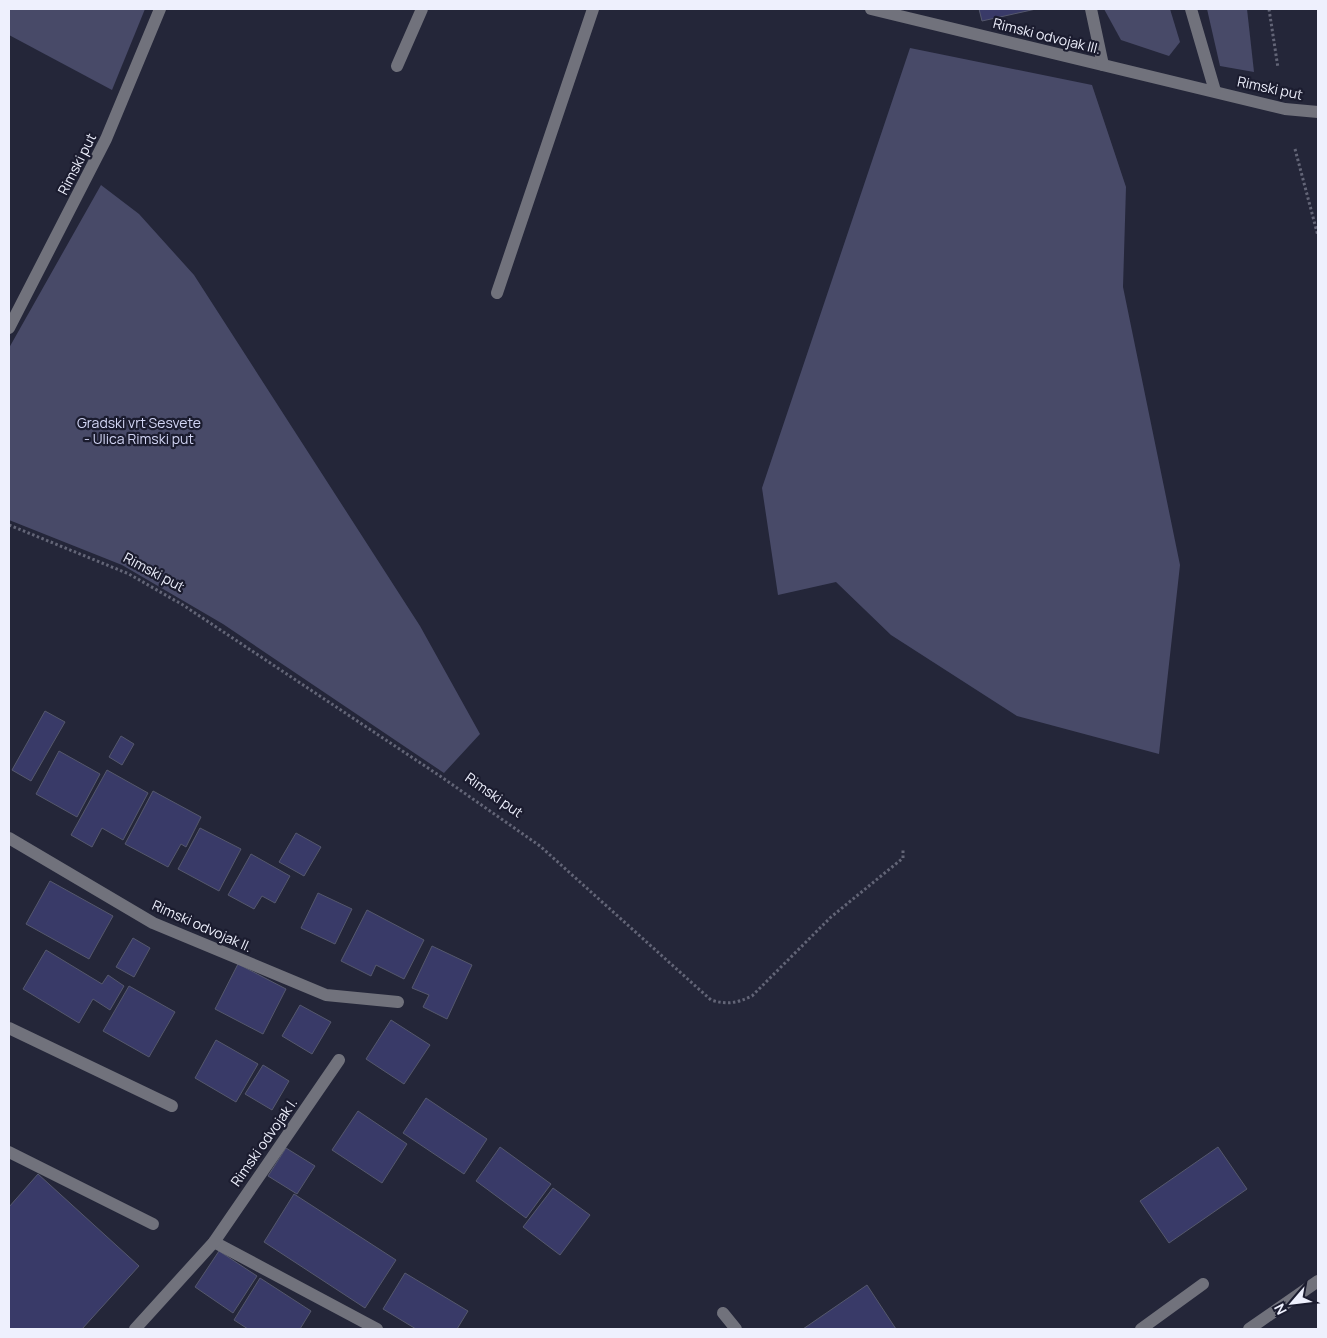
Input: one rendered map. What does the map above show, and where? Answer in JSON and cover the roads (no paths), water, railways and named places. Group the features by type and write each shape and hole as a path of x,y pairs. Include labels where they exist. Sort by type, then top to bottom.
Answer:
{"street":[{"name":"Rimski put","path":"9,328 106,140 160,9"},
{"path":"397,66 422,9"},
{"path":"497,293 593,9"},
{"name":"Rimski odvojak III.","path":"871,9 1215,91"},
{"path":"1091,9 1103,65"},
{"path":"1191,9 1215,91"},
{"name":"Rimski put","path":"1215,91 1285,109 1318,112"},
{"name":"Rimski odvojak II.","path":"9,838 162,927 326,995 398,1002"},
{"path":"9,1028 172,1106"},
{"name":"Rimski odvojak I.","path":"135,1329 214,1242 339,1060"},
{"path":"9,1153 153,1224"},
{"path":"214,1242 377,1329"},
{"path":"1249,1329 1318,1281"},
{"path":"1141,1329 1203,1284"},
{"path":"723,1313 736,1329"}],"park label":[{"name":"Gradski vrt Sesvete - Ulica Rimski put","path":"139,432"}]}
